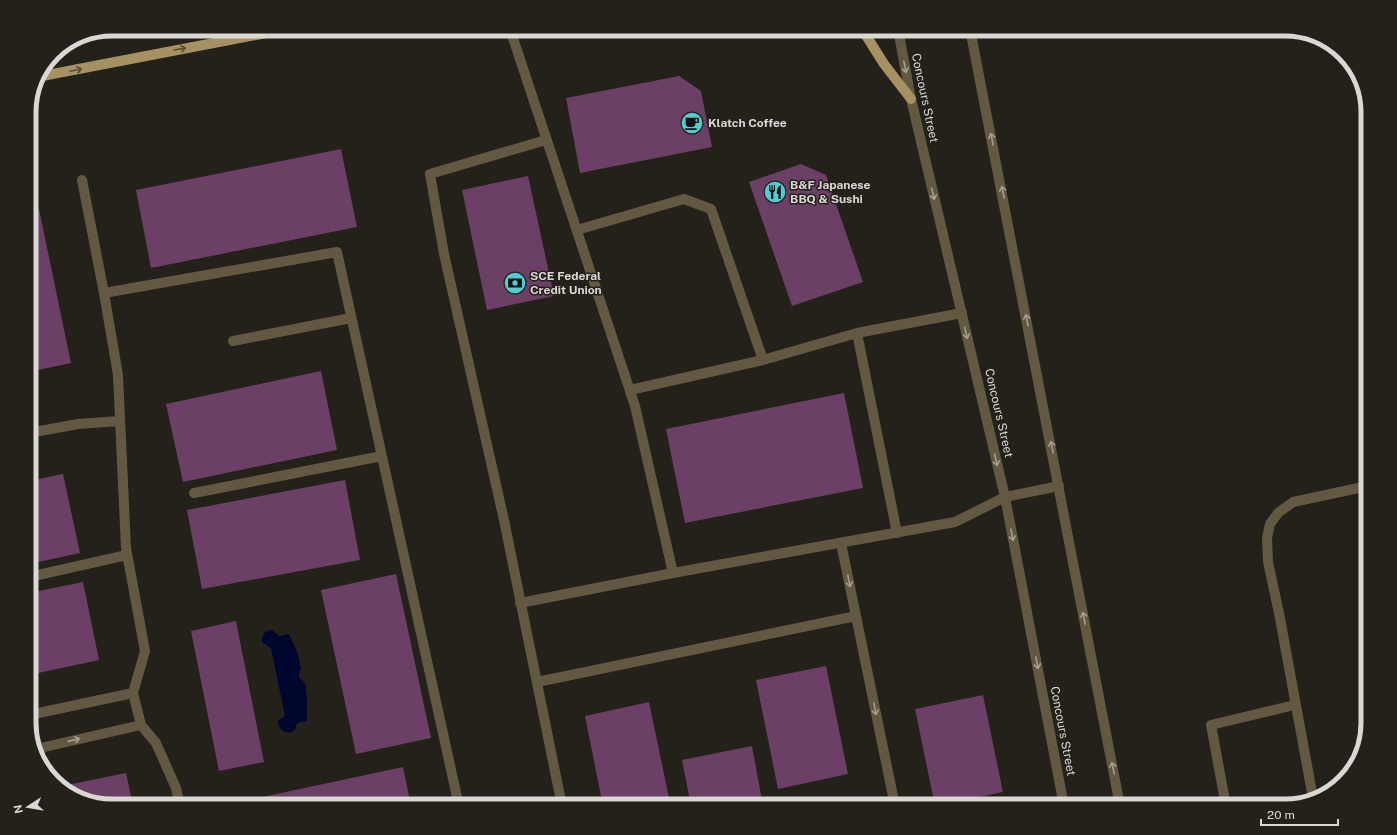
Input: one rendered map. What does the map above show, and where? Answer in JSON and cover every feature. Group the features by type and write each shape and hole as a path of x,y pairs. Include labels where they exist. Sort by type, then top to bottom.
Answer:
{"main road":[{"path":"45,75 251,36"},
{"path":"866,36 884,64 911,99"}],"street":[{"path":"512,36 635,406 673,573"},
{"name":"Concours Street","path":"899,36 911,99 1005,497 1063,799"},
{"path":"971,36 1119,799"},
{"path":"546,140 430,174 444,254 537,682 561,799"},
{"path":"82,180 118,375 119,421 127,555 145,651 133,693 141,725 156,742 176,788 178,799"},
{"path":"577,230 684,199 711,209 763,360"},
{"path":"104,294 337,252 457,799"},
{"path":"630,390 763,360 857,333 962,313"},
{"path":"234,341 351,318"},
{"path":"857,333 898,533"},
{"path":"36,432 78,424 119,421"},
{"path":"194,493 382,456"},
{"path":"520,603 673,573 955,522 1005,497 1059,486"},
{"path":"1312,794 1279,613 1268,562 1267,538 1270,524 1278,513 1293,502 1361,487"},
{"path":"841,543 894,799"},
{"path":"36,575 127,555"},
{"path":"537,682 856,616"},
{"path":"36,713 133,693"},
{"path":"1225,799 1211,725 1295,705"},
{"path":"40,748 141,725"}],"water":[{"path":"272,630 279,636 289,634 298,654 301,669 299,672 299,677 305,683 307,721 297,723 295,730 289,733 282,730 279,726 278,721 285,716 271,648 262,642 262,637 266,631"}],"building":[{"path":"679,76 701,91 712,147 580,173 566,98"},
{"path":"341,149 357,227 151,268 136,190"},
{"path":"801,164 826,175 863,282 792,306 749,182"},
{"path":"528,176 554,296 487,310 462,190"},
{"path":"39,209 71,363 36,370 36,210"},
{"path":"321,371 337,450 183,482 166,404"},
{"path":"844,393 863,488 685,523 666,429"},
{"path":"63,474 80,553 36,562 36,480"},
{"path":"345,480 360,560 202,589 187,510"},
{"path":"396,574 431,738 356,754 321,590"},
{"path":"83,582 99,660 36,674 36,592"},
{"path":"236,621 264,762 219,771 191,631"},
{"path":"826,666 848,774 778,789 756,680"},
{"path":"983,695 1003,792 969,799 934,799 915,709"},
{"path":"649,702 669,798 602,799 585,716"},
{"path":"752,746 762,799 690,799 682,760"},
{"path":"403,767 410,799 253,799"},
{"path":"126,773 132,799 112,799 93,796 74,789 68,785"}],"place":[{"name":"Klatch Coffee","path":"692,123"},
{"name":"B&F Japanese BBQ & Sushi","path":"775,192"},
{"name":"SCE Federal Credit Union","path":"515,283"}]}
